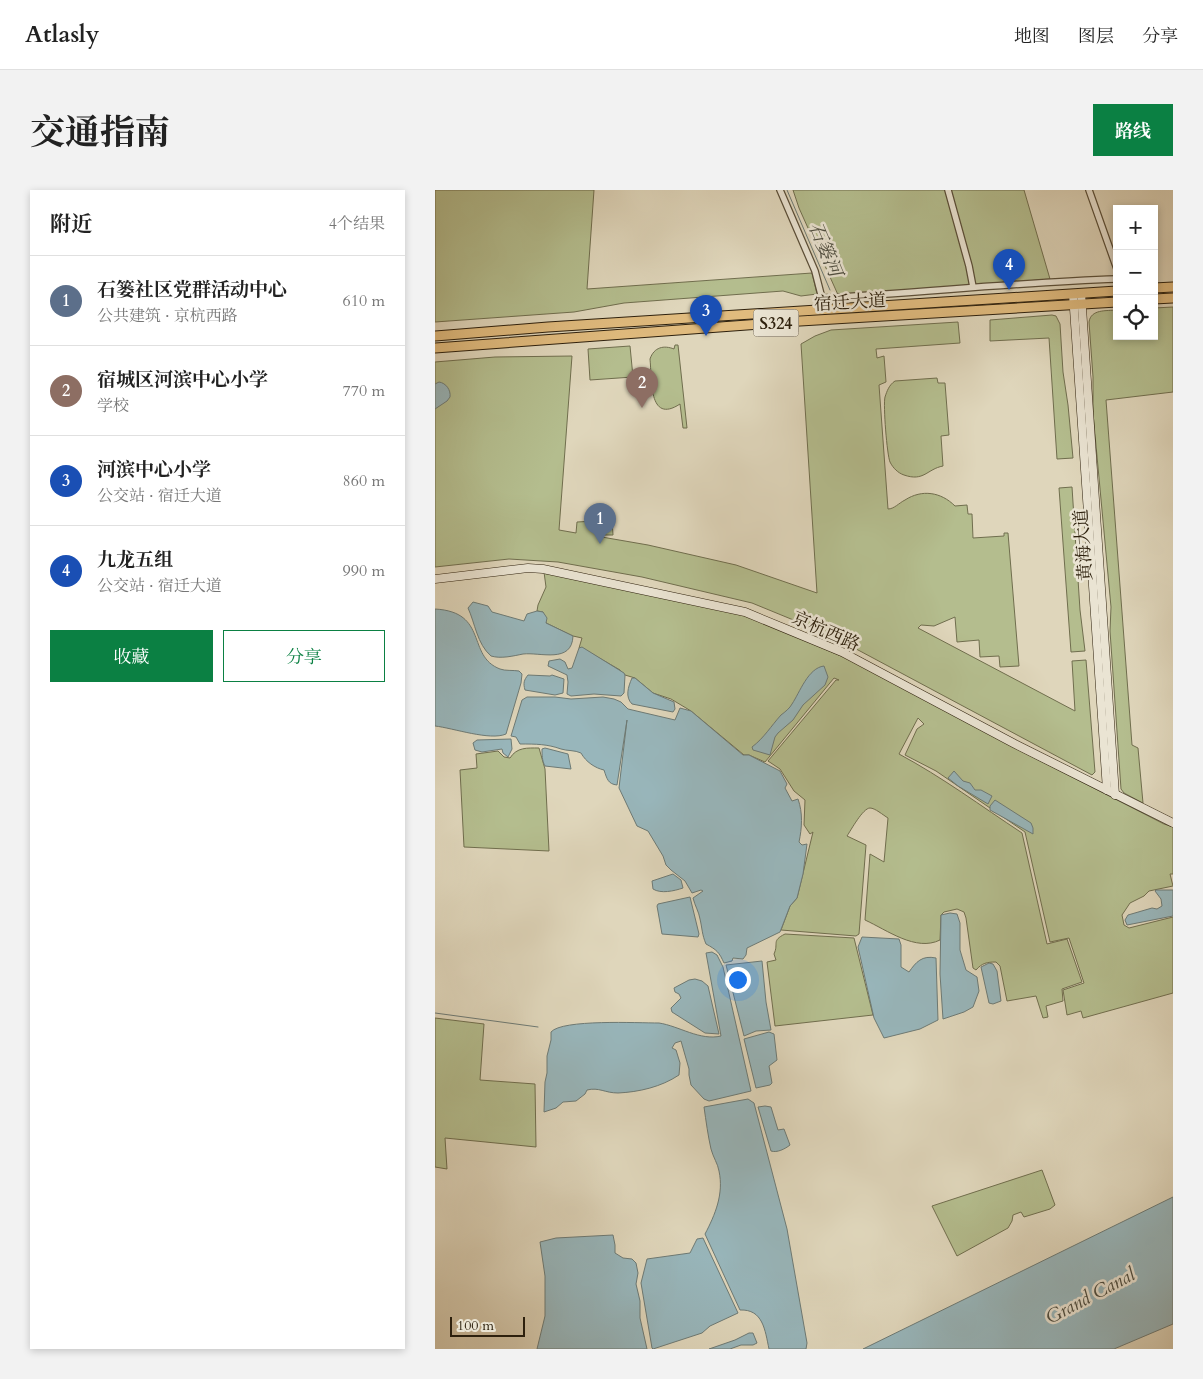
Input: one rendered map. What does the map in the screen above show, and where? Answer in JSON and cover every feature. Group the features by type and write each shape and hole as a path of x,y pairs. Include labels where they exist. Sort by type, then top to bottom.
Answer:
{"main road":[{"path":"1158,288 1173,287"},
{"name":"宿迁大道","path":"435,336 548,327 1113,291"},
{"name":"黄海大道","path":"1077,294 1107,790"},
{"path":"1158,299 1173,298"},
{"name":"宿迁大道","path":"435,348 791,322 1113,302"},
{"name":"黄海大道","path":"1077,305 1115,795"},
{"name":"京杭西路","path":"435,579 528,568 543,569 745,612 841,652 1115,795 1173,823"}],"street":[{"path":"780,190 815,271 825,310"},
{"path":"947,190 969,266 973,287"},
{"path":"1089,190 1113,258"},
{"path":"822,298 1113,278"}],"green space":[{"path":"435,190 594,190 587,289 812,273 817,294 801,296 783,291 624,303 574,312 435,322"},
{"path":"793,190 1024,190 1050,279 839,297 799,208"},
{"path":"1173,307 1173,392 1106,400 1132,745 1138,748 1143,803 1124,793 1121,789 1110,631 1111,607 1093,413 1093,377 1089,322 1090,318 1096,313 1113,310 1113,340 1158,340 1158,308"},
{"path":"1056,316 1060,324 1063,372 1073,458 1057,459 1049,338 990,341 990,320"},
{"path":"958,322 960,343 876,349 877,358 884,356 886,382 879,385 888,509 918,494 938,495 955,506 967,505 968,514 972,514 973,538 1004,536 1004,533 1008,533 1019,666 1000,667 999,656 980,657 979,640 957,642 955,617 934,626 921,625 918,628 1075,711 1072,661 1086,660 1095,772 1092,775 830,635 752,603 642,577 558,562 509,559 435,567 435,362 495,357 572,356 559,530 576,533 577,522 595,521 596,536 648,545 736,565 817,593 801,344 831,330"},
{"path":"675,345 678,345 687,428 683,428 680,404 670,409 662,408 657,404 652,387 650,359 652,355 660,348 674,349"},
{"path":"630,346 633,377 590,380 588,349"},
{"path":"937,378 938,383 945,383 949,435 941,436 943,466 921,476 911,477 904,475 894,468 889,458 885,419 886,395 890,386 895,381"},
{"path":"1072,487 1080,610 1085,651 1071,652 1059,488"},
{"path":"602,520 612,520 613,535 602,535"},
{"path":"544,572 741,613 848,659 1023,752 1173,827 1173,874 1170,874 1173,886 1149,891 1144,896 1130,903 1122,915 1124,925 1129,928 1173,917 1173,993 1083,1018 1081,1011 1067,1015 1063,990 1084,983 1069,938 1050,942 1025,832 936,771 905,755 917,729 924,724 918,718 899,754 946,782 1022,833 1047,944 1067,939 1082,982 1062,989 1063,1001 1046,1006 1048,1017 1043,1018 1036,996 1007,1001 1000,966 996,962 985,963 976,970 973,968 964,912 957,909 944,912 941,915 940,940 931,943 912,942 865,920 870,854 884,862 888,818 872,808 864,812 847,836 866,845 859,934 856,936 781,930 790,906 797,898 813,832 810,834 804,825 805,800 794,791 780,769 768,761 836,680 839,680 834,678 765,762 749,755 744,755 691,711 671,699 653,693 635,678 625,675 620,670 579,648 582,638 573,636 546,623 543,612 537,611 546,587"},
{"path":"539,748 545,769 549,851 464,847 460,770 477,768 476,754 498,751 504,757 510,758 519,750"},
{"path":"785,934 854,938 873,1015 775,1026 767,962 776,960 774,954 777,941"},
{"path":"435,1018 484,1024 480,1080 535,1084 536,1147 445,1138 447,1169 435,1167"},
{"path":"1042,1170 1055,1205 1050,1209 1024,1217 1021,1212 1013,1215 1008,1228 957,1256 932,1206"}],"water":[{"path":"439,382 447,387 450,397 435,409 435,384"},
{"path":"473,602 488,606 492,612 524,621 527,614 537,611 543,612 547,618 546,623 573,636 571,645 567,650 554,655 491,656 482,646 468,608"},
{"path":"435,609 452,612 463,618 475,635 483,655 490,663 500,669 519,671 522,674 506,734 499,736 481,735 435,726"},
{"path":"582,647 624,673 624,693 621,696 594,694 571,696 567,694 567,675 548,666 549,661 560,659 565,662 568,669 572,668 579,648"},
{"path":"824,666 828,677 825,685 803,705 793,720 778,733 770,755 753,750 752,747 790,707 813,671"},
{"path":"528,675 552,675 564,679 563,693 555,695 525,690 524,682"},
{"path":"632,678 635,678 653,693 674,702 675,709 673,712 632,704 628,695 628,688"},
{"path":"527,697 571,699 603,697 621,702 628,709 675,720 680,708 691,711 743,755 749,755 780,771 787,784 785,788 792,801 798,799 801,810 799,842 802,845 807,844 803,874 797,898 790,906 780,932 747,948 743,959 733,958 732,961 724,963 721,956 706,944 693,898 703,891 692,893 685,881 666,865 663,856 648,831 637,826 619,788 627,720 617,785 610,782 604,770 591,764 581,753 546,745 520,744 516,737 511,736 522,700"},
{"path":"511,739 512,749 508,757 503,753 502,749 482,752 475,750 473,743 477,740"},
{"path":"545,748 568,754 571,769 545,766 542,749"},
{"path":"954,771 963,781 970,783 975,790 981,790 992,796 988,804 948,778"},
{"path":"995,800 1031,823 1033,834 990,810 990,806"},
{"path":"673,874 681,880 683,888 664,892 653,889 652,881"},
{"path":"1156,890 1173,890 1173,916 1127,925 1125,920 1128,915 1152,908 1157,909 1162,906 1161,899"},
{"path":"690,897 699,934 698,937 662,934 658,904"},
{"path":"957,914 960,923 960,950 966,970 977,977 979,991 973,1007 943,1019 940,974 941,915"},
{"path":"862,937 899,939 901,945 901,967 909,972 923,958 936,958 938,1020 920,1029 884,1038 874,1018 858,947"},
{"path":"712,952 717,955 723,967 751,1091 709,1101 704,1099 691,1085 689,1069 681,1041 675,1043 672,1048 676,1050 680,1063 679,1075 672,1079 657,1086 634,1091 618,1093 595,1089 587,1090 576,1101 563,1102 556,1108 544,1112 547,1056 551,1032 558,1028 584,1023 659,1023 697,1035 721,1036 706,953"},
{"path":"762,961 771,1030 756,1031 744,1036 726,965"},
{"path":"989,963 993,964 997,971 1001,1001 993,1004 989,1003 981,967"},
{"path":"695,979 702,981 708,986 719,1034 705,1033 672,1012 671,1008 681,998 674,988"},
{"path":"769,1032 774,1034 777,1060 769,1066 772,1083 756,1088 744,1039"},
{"path":"748,1099 754,1103 787,1229 807,1343 806,1349 769,1349 762,1322 754,1313 740,1310 705,1234 715,1212 720,1180 718,1166 711,1149 704,1107"},
{"path":"758,1107 771,1107 778,1130 784,1129 790,1145 786,1148 771,1151"},
{"name":"Grand Canal","path":"1173,1197 1173,1324 1114,1349 863,1349"},
{"path":"613,1235 615,1253 623,1258 632,1259 636,1263 638,1273 636,1284 640,1301 640,1318 647,1349 537,1349 545,1316 545,1276 540,1242 556,1238"},
{"path":"703,1238 738,1313 710,1326 702,1333 653,1349 641,1283 647,1259 690,1253 697,1239"},
{"path":"753,1333 757,1343 741,1345 730,1349 709,1349 735,1340"}],"waterway":[{"name":"石篓河","path":"787,190 830,290"},
{"path":"435,1013 538,1027"}],"place":[{"name":"九龙五组","path":"1009,290"},
{"name":"河滨中心小学","path":"706,336"},
{"name":"宿城区河滨中心小学","path":"642,408"},
{"name":"石篓社区党群活动中心","path":"600,544"}]}
